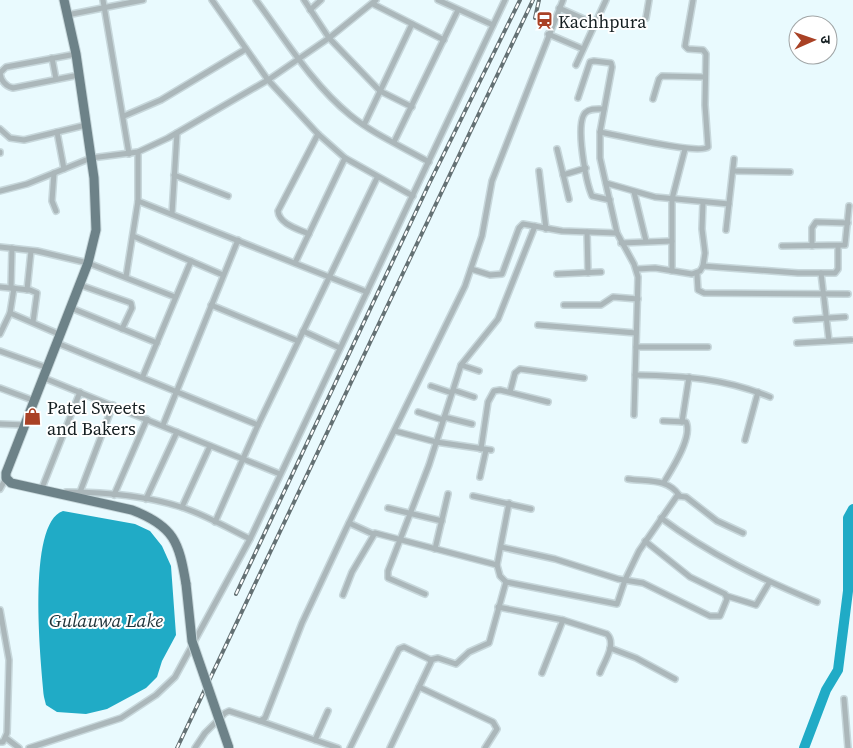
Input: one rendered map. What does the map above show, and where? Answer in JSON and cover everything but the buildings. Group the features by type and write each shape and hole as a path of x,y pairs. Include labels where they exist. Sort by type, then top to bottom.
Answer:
{"main road":[{"path":"64,0 76,54 91,158 97,215 96,230 88,263 6,478 11,483 42,488 132,510 152,519 171,533 181,552 192,642 229,748"}],"street":[{"path":"103,0 129,154"},
{"path":"67,15 143,0"},
{"path":"212,0 268,80 318,134 345,158 377,178 412,196"},
{"path":"256,0 298,58 336,103 364,125 429,162"},
{"path":"304,0 329,38 380,91 412,107"},
{"path":"310,10 321,0"},
{"path":"438,0 493,25"},
{"path":"29,748 121,718 156,695 176,676 250,539 505,0"},
{"path":"260,721 265,718 302,623 348,523 452,315 482,236 492,181 548,34 563,0"},
{"path":"576,64 606,0"},
{"path":"646,18 649,0"},
{"path":"600,132 685,149 702,150 708,147 705,51 688,49 685,46 693,0"},
{"path":"0,191 26,184 91,158 138,152 177,133 268,80 329,38 375,2 444,40"},
{"path":"559,8 595,24"},
{"path":"394,142 458,10"},
{"path":"364,125 412,24"},
{"path":"548,34 583,49"},
{"path":"124,116 169,96 246,49"},
{"path":"76,54 6,67 0,73 6,85 13,88 79,75"},
{"path":"52,58 56,79"},
{"path":"578,98 590,62 611,63 612,67 600,132 600,158 617,233 637,269 638,299 634,415"},
{"path":"653,99 659,79 662,76 705,77"},
{"path":"604,110 589,110 582,120 581,138 592,196 610,200"},
{"path":"0,129 16,140 24,140 86,125"},
{"path":"57,132 64,169"},
{"path":"172,214 177,133"},
{"path":"309,234 284,222 278,215 278,211 318,134"},
{"path":"556,149 569,199"},
{"path":"672,271 672,200 685,149"},
{"path":"126,278 138,201 138,152"},
{"path":"296,262 345,158"},
{"path":"726,230 734,159"},
{"path":"563,175 586,168"},
{"path":"539,171 546,229"},
{"path":"733,171 790,172"},
{"path":"54,173 52,201 56,211"},
{"path":"174,175 228,196"},
{"path":"215,522 258,425 377,178"},
{"path":"606,183 634,192 672,200 729,204"},
{"path":"634,192 646,241"},
{"path":"138,201 296,262 367,292"},
{"path":"703,202 703,266 697,274 698,290 704,293 823,296 848,294"},
{"path":"782,246 838,246 847,243 849,206"},
{"path":"812,246 812,228 816,222 848,223"},
{"path":"471,269 490,275 502,274 521,225 546,229 617,233"},
{"path":"425,594 388,578 388,571 436,442 461,365 498,319 535,226"},
{"path":"587,232 588,273"},
{"path":"133,236 224,275"},
{"path":"163,425 175,391 238,240"},
{"path":"621,243 672,241"},
{"path":"703,266 821,273 837,272 838,246"},
{"path":"0,247 31,251 88,263 175,297"},
{"path":"0,334 10,312 12,248"},
{"path":"27,290 31,251"},
{"path":"143,376 191,261"},
{"path":"637,269 697,274"},
{"path":"557,274 601,272"},
{"path":"821,273 829,341"},
{"path":"80,285 131,303 132,308 122,329"},
{"path":"0,287 34,291 38,296 32,322"},
{"path":"564,305 601,305 613,297 638,299"},
{"path":"211,305 298,341"},
{"path":"71,308 157,343"},
{"path":"10,312 32,322 59,339 175,391 258,425"},
{"path":"796,320 845,317"},
{"path":"538,325 561,329 636,334"},
{"path":"303,331 340,348"},
{"path":"797,343 851,340"},
{"path":"636,347 708,347"},
{"path":"0,351 48,368"},
{"path":"461,365 479,371"},
{"path":"510,392 515,373 520,369 584,378"},
{"path":"635,375 689,377 732,383 770,397"},
{"path":"682,422 689,377"},
{"path":"44,378 280,474"},
{"path":"431,386 474,397"},
{"path":"0,388 35,401"},
{"path":"480,477 486,450 491,394 497,390 548,402"},
{"path":"42,488 80,392"},
{"path":"745,440 758,392"},
{"path":"80,492 113,405"},
{"path":"418,412 472,424"},
{"path":"114,495 147,419"},
{"path":"663,420 682,422 688,425 686,437 664,482"},
{"path":"0,424 26,425"},
{"path":"395,430 436,442 486,450"},
{"path":"146,500 176,432"},
{"path":"182,508 210,446"},
{"path":"0,489 6,478"},
{"path":"628,479 664,482 674,488 679,495 686,497 717,521 743,533"},
{"path":"56,492 114,495 182,508 250,539"},
{"path":"435,549 448,494"},
{"path":"509,504 497,565 500,576 506,582 615,605 618,603 625,580 645,541 660,518 679,495"},
{"path":"473,496 531,509"},
{"path":"388,508 442,521"},
{"path":"660,518 696,544 769,582 817,602"},
{"path":"348,523 373,534 378,532 399,540 497,565"},
{"path":"343,595 373,534"},
{"path":"645,541 690,577 727,596 756,605 769,582"},
{"path":"501,547 555,559 652,587 710,616 720,616 727,596"},
{"path":"350,748 399,649 409,649 430,660 438,658 456,664 469,652 489,643 506,582"},
{"path":"498,607 563,620 607,634 611,640 610,648 600,673"},
{"path":"0,610 3,637 9,660 1,748"},
{"path":"542,674 563,620"},
{"path":"610,648 636,658 674,679"},
{"path":"390,748 430,666 430,660"},
{"path":"419,687 482,716 496,725 495,732 485,748"},
{"path":"844,699 848,748"},
{"path":"195,748 225,712 229,711 338,748"},
{"path":"315,740 328,711"},
{"path":"846,730 853,729"},
{"path":"3,740 18,748"}],"water":[{"name":"Gulauwa Lake","path":"63,511 135,524 150,531 162,546 171,566 176,635 162,661 157,677 146,688 107,709 86,714 57,712 46,705 44,697 40,656 38,596 40,566 44,540 51,521"}],"waterway":[{"path":"804,748 826,690 838,670 848,591 848,518 853,509"}],"railway":[{"path":"236,594 429,184 520,0"},
{"path":"177,748 533,0"},
{"path":"535,18 539,0"}],"place":[{"name":"Kachhpura","path":"544,21"},
{"name":"Patel Sweets and Bakers","path":"33,417"}]}
